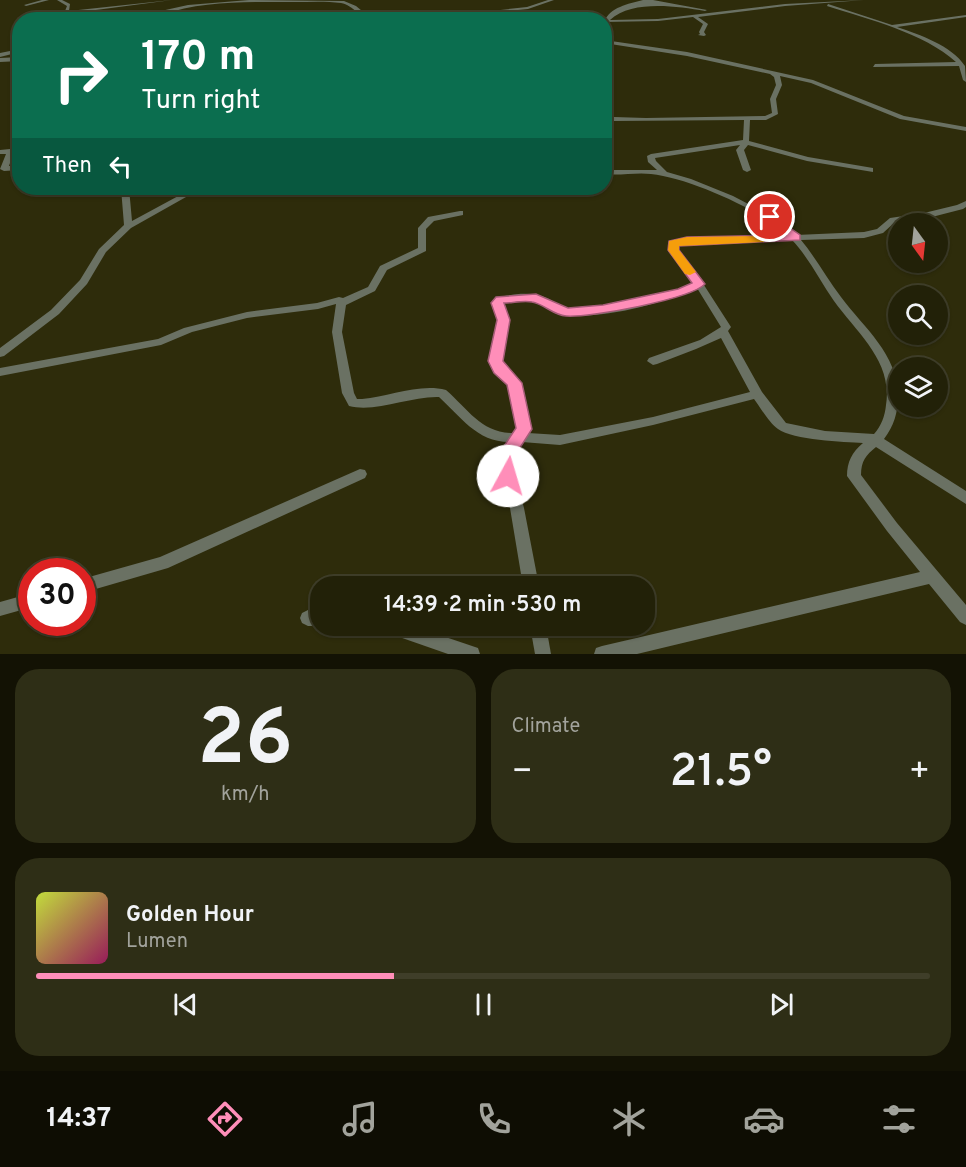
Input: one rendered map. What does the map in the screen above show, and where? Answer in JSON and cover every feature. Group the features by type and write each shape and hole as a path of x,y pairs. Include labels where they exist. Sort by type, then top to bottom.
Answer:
{"street":[{"path":"26,5 47,0"},
{"path":"59,0 69,5 66,10 68,12 170,0 190,5"},
{"path":"495,12 493,11 528,8 552,0"},
{"path":"612,13 647,0 715,12"},
{"path":"769,0 785,5"},
{"path":"612,21 658,20 785,5 862,0"},
{"path":"157,12 190,5 237,1 339,1 348,3 360,12"},
{"path":"822,3 891,26 962,62"},
{"path":"693,15 706,24 701,32 704,35 700,36"},
{"path":"891,26 966,16"},
{"path":"612,42 687,54 822,84 902,118 966,129"},
{"path":"875,66 962,62"},
{"path":"962,62 966,80"},
{"path":"612,118 747,120 766,118 775,114 773,99 779,83 776,75 770,72"},
{"path":"747,120 746,142 740,150 747,170"},
{"path":"666,174 652,162 651,156 746,142 807,159 870,170"},
{"path":"0,152 10,151 4,169 12,168"},
{"path":"612,172 647,171 666,174 747,205 770,217 796,238 824,276 838,301 869,338 893,379 891,411 884,430 858,455 853,466 854,476 892,528 966,617"},
{"path":"126,195 128,226"},
{"path":"0,353 55,312 84,282 102,251 128,226 185,195"},
{"path":"653,361 723,332 726,327 674,250 673,244 687,241 874,233 887,227 893,220 924,216 960,207 966,203"},
{"path":"341,303 372,289 383,268 423,249 423,228 431,219 460,213"},
{"path":"529,576 517,508 504,460 524,429 518,393 510,378 499,369 495,361 504,320 498,303 500,300 529,297 543,300 562,312 591,310 663,297 699,284"},
{"path":"0,372 161,342 188,330 247,315 318,306 337,300 341,303"},
{"path":"341,303 337,332 348,393 353,402 370,402 430,392 442,393 486,435 506,439 519,436 561,440 653,421 757,394"},
{"path":"723,332 757,394 782,426 825,436 874,439 966,498"},
{"path":"96,581 163,563 360,474"},
{"path":"602,654 933,576"},
{"path":"0,609 18,604"},
{"path":"420,636 472,654"},
{"path":"540,636 543,654"}],"slow traffic":[{"path":"690,272 674,250 673,244 687,241 760,239"}],"route":[{"path":"508,476 504,460 524,429 514,383 499,369 495,361 504,320 499,308 500,300 520,297 536,298 543,300 558,311 568,312 603,309 682,292 699,284 674,250 673,244 687,241 796,238 770,217"}]}
